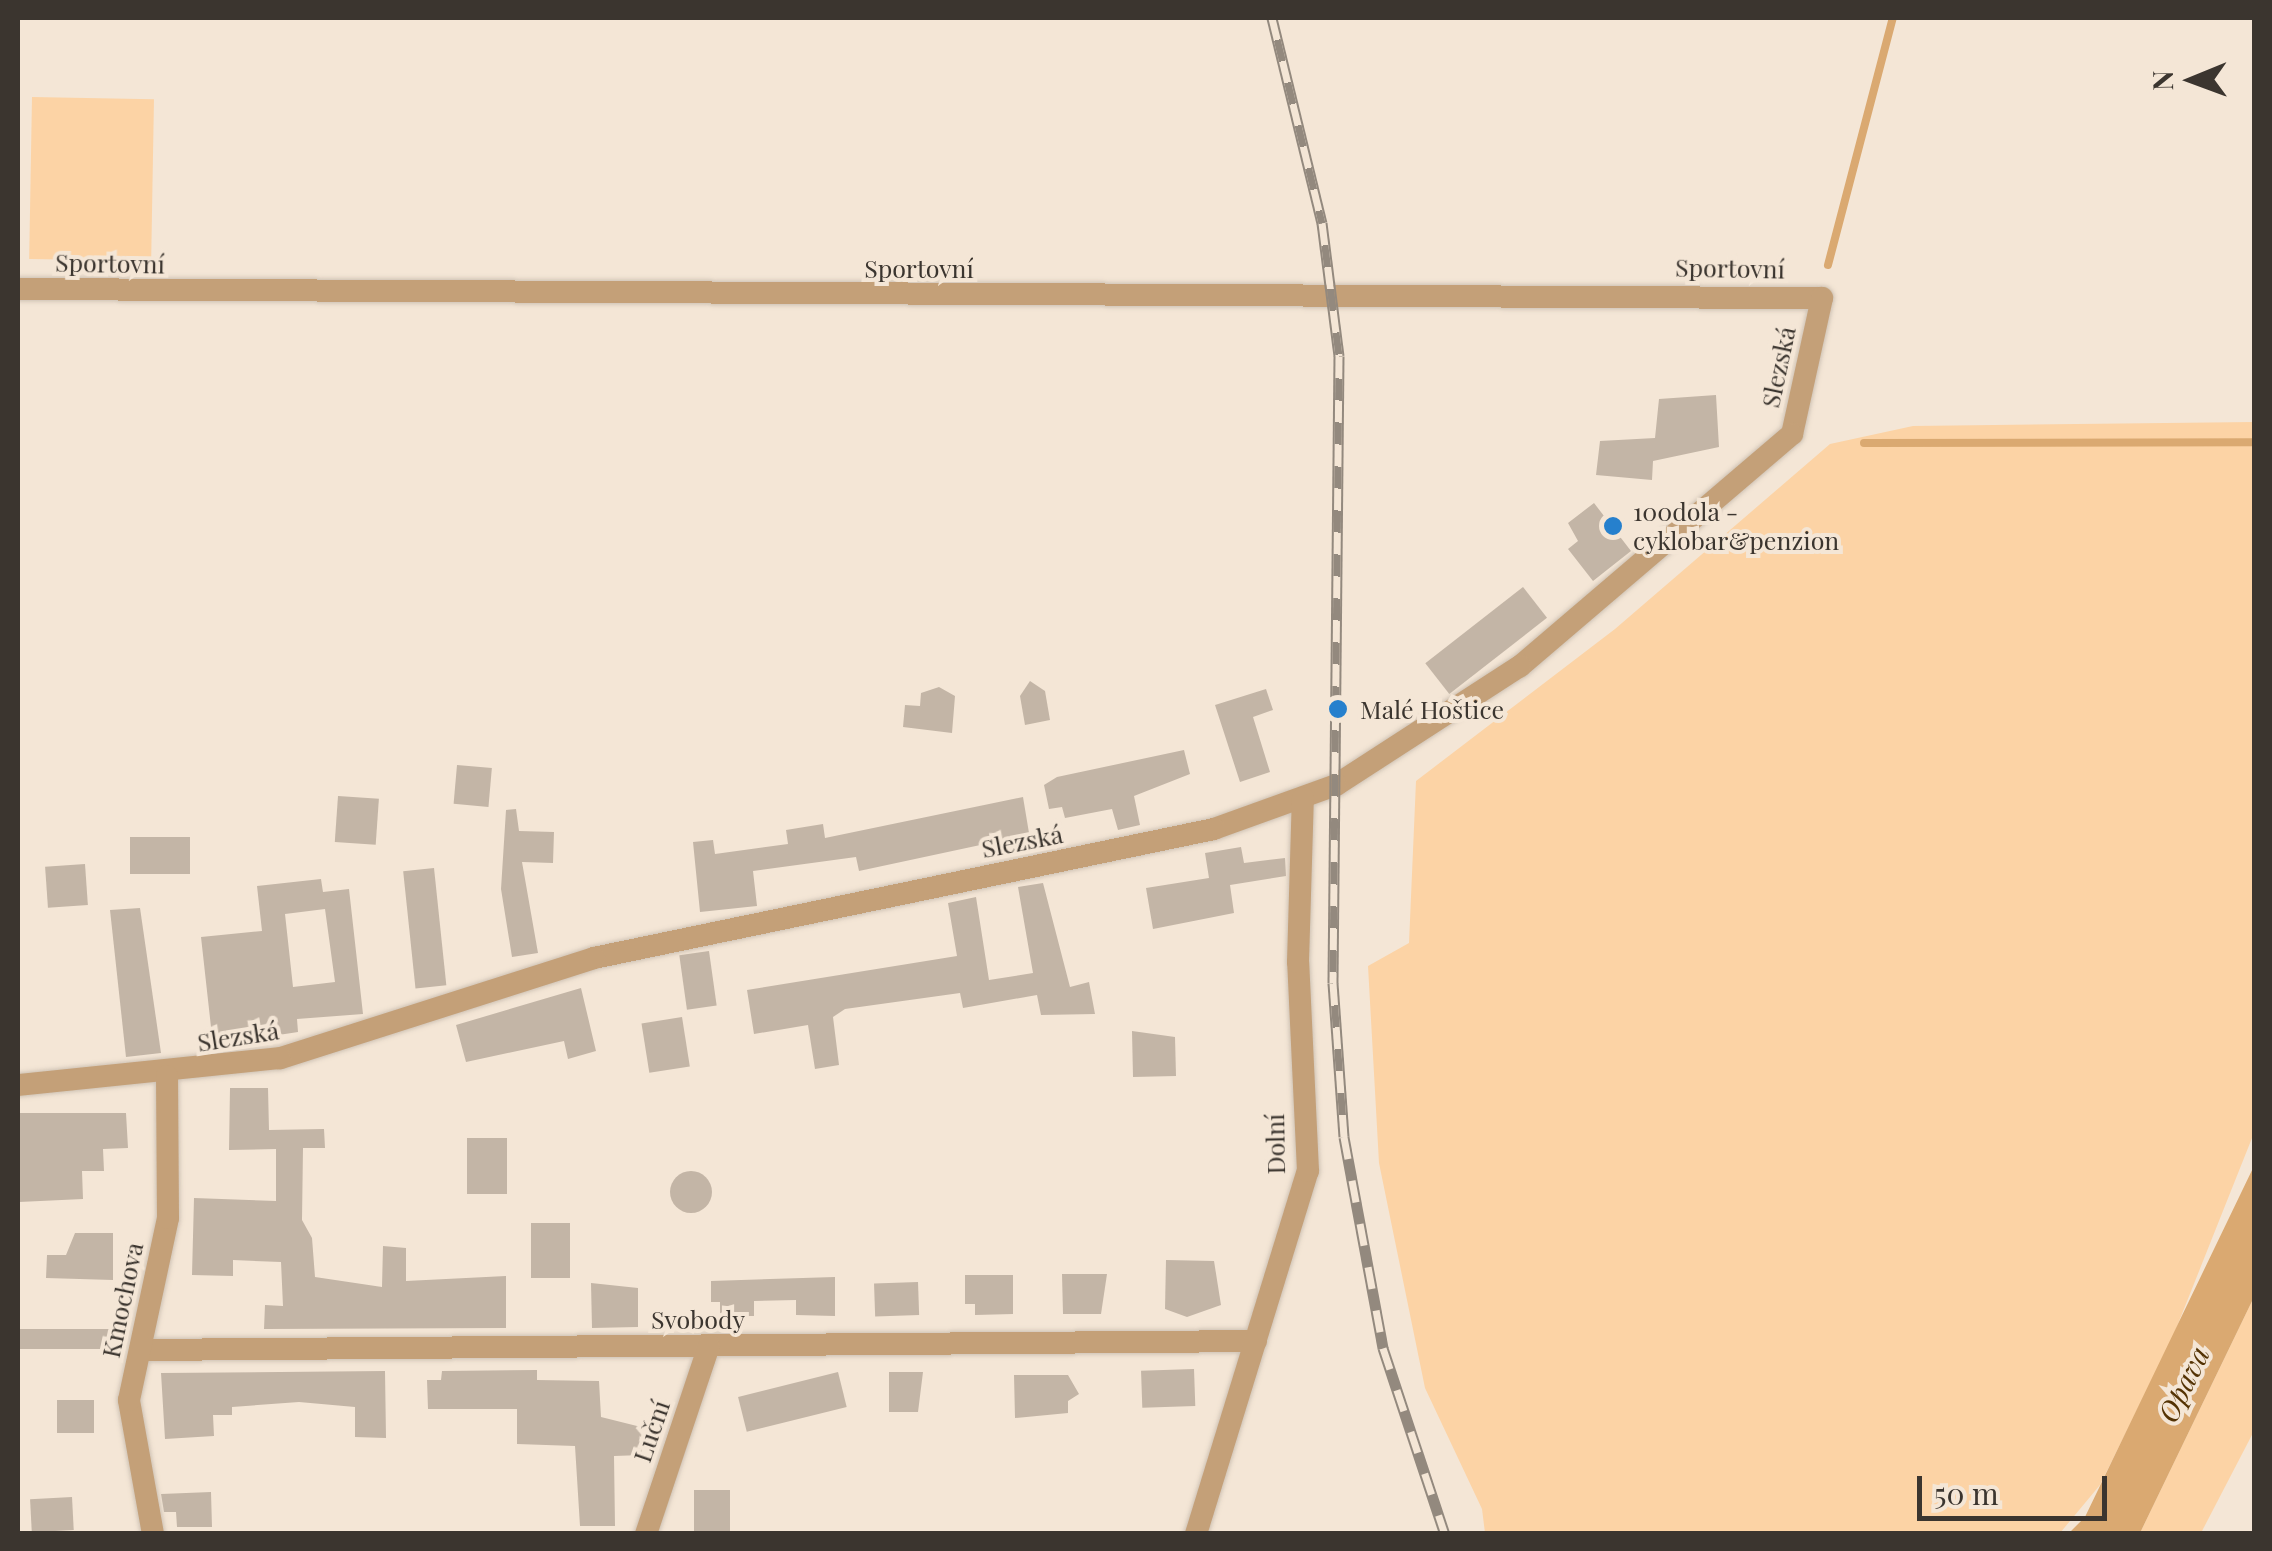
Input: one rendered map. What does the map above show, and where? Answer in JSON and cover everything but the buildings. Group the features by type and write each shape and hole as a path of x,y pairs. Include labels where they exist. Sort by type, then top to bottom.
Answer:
{"street":[{"name":"Sportovní","path":"18,288 1822,298"},
{"name":"Slezská","path":"18,1085 167,1076 348,1042 610,954 1214,829 1336,785 1520,666 1792,434 1822,298"},
{"name":"Dolní","path":"1196,1534 1308,1171 1298,962 1304,798"},
{"name":"Kmochova","path":"153,1534 129,1400 168,1218 167,1076"},
{"name":"Svobody","path":"140,1350 1256,1341"},
{"name":"Luční","path":"646,1534 709,1346"}],"shaded area":[{"path":"32,97 154,99 151,261 29,259"},
{"path":"2254,422 2254,1133 2172,1339 2100,1485 2060,1533 1485,1533 1482,1509 1425,1388 1379,1163 1368,966 1409,943 1416,781 1615,629 1830,444 1913,426"},
{"path":"2254,1297 2254,1431 2201,1533 2140,1533"}],"water":[{"name":"Opava","path":"2254,1166 2254,1297 2140,1533 2069,1533 2085,1517"}],"waterway":[{"path":"1828,265 1893,18"},
{"path":"1864,443 2254,442"}],"railway":[{"path":"1272,18 1322,223 1339,356 1333,983 1344,1137 1383,1348 1445,1534"}],"place":[{"name":"100dola - cyklobar&penzion","path":"1613,526"},
{"name":"Malé Hoštice","path":"1338,709"}]}
